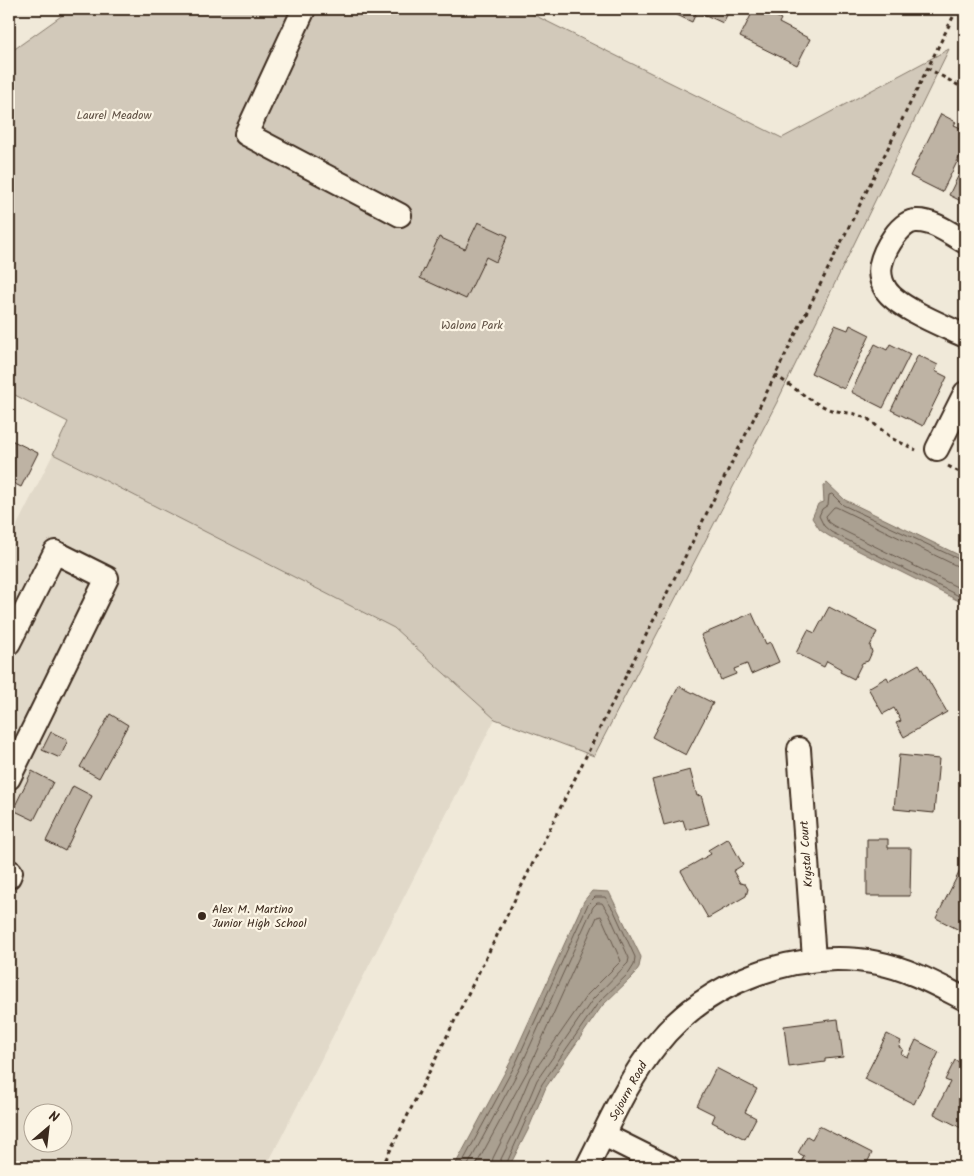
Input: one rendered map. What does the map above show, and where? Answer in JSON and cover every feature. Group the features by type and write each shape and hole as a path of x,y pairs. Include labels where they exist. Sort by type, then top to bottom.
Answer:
{"street":[{"path":"304,9 246,134 400,215"},
{"path":"965,242 929,223 915,221 908,223 901,228 887,249 881,264 880,274 886,290 900,303 965,336"},
{"path":"932,454 965,394"},
{"path":"9,643 55,552 107,578 9,778"},
{"name":"Krystal Court","path":"799,749 814,960"},
{"name":"Sojourn Road","path":"588,1167 636,1073 657,1044 686,1014 714,994 745,979 780,967 814,960 852,959 879,963 922,977 965,999"},
{"path":"604,1135 668,1167"}],"path":[{"path":"382,1167 956,9"},
{"path":"927,68 965,89"},
{"path":"775,375 814,402 832,410 855,414 868,419 894,439 932,454 965,475"}],"shaded area":[{"name":"Alex M. Martino Junior High School","path":"53,454 394,628 495,719 266,1167 9,1167 9,541"}],"green space":[{"name":"Walona Park","path":"71,9 522,9 782,138 949,49 777,402 594,756 495,719 394,628 53,454 68,422 9,392 9,53"}],"water":[{"path":"827,483 845,500 965,558 965,604 820,530 812,518 818,504 824,502 823,486"},
{"path":"592,891 609,892 641,957 639,967 633,976 602,1006 546,1087 528,1130 509,1167 454,1167 511,1061 584,901"}],"building":[{"path":"664,9 730,9 723,23 697,11 692,22"},
{"path":"754,9 761,9 781,19 779,23 810,39 797,65 740,37"},
{"path":"941,114 956,122 954,125 965,130 965,146 942,192 910,176"},
{"path":"965,162 965,203 949,195"},
{"path":"478,222 508,236 496,262 486,257 466,299 420,278 439,237 465,249"},
{"path":"835,325 848,330 850,325 870,335 844,389 811,373"},
{"path":"875,344 887,350 890,344 910,354 883,408 851,392"},
{"path":"918,355 938,365 935,371 947,377 923,426 891,410"},
{"path":"9,439 38,453 21,487 9,481"},
{"path":"829,607 877,632 870,646 872,652 868,661 862,663 854,679 840,672 841,669 827,661 824,667 796,653 808,630 815,633"},
{"path":"752,613 766,644 770,642 779,662 751,674 747,664 734,669 736,674 721,680 701,635"},
{"path":"919,664 947,712 904,737 896,723 901,721 894,708 883,714 868,688 887,677 889,681"},
{"path":"679,686 713,703 686,755 652,737"},
{"path":"110,714 128,725 99,778 80,767"},
{"path":"51,732 68,740 60,758 42,750"},
{"path":"899,755 939,759 934,813 894,809"},
{"path":"690,770 697,796 701,795 709,824 686,830 683,820 664,825 652,780"},
{"path":"32,771 53,782 34,820 13,810"},
{"path":"73,786 92,796 65,851 46,841"},
{"path":"728,838 743,865 733,871 740,883 745,884 748,889 746,896 708,918 681,871 711,854 708,850"},
{"path":"867,839 888,839 888,848 911,848 910,896 867,896"},
{"path":"962,867 965,869 965,917 959,930 936,918"},
{"path":"838,1019 843,1057 825,1059 825,1062 789,1067 784,1026"},
{"path":"887,1034 901,1041 899,1047 903,1049 901,1054 908,1057 916,1040 939,1052 914,1104 864,1079"},
{"path":"955,1060 965,1065 965,1130 934,1114 950,1082 945,1080"},
{"path":"716,1068 757,1089 745,1112 756,1118 745,1139 712,1122 715,1115 697,1106"},
{"path":"819,1126 872,1153 865,1167 799,1166 804,1156 798,1153 807,1136 812,1139"}],"place":[{"name":"Alex M. Martino Junior High School","path":"202,916"}],"park label":[{"name":"Laurel Meadow","path":"114,115"}]}
